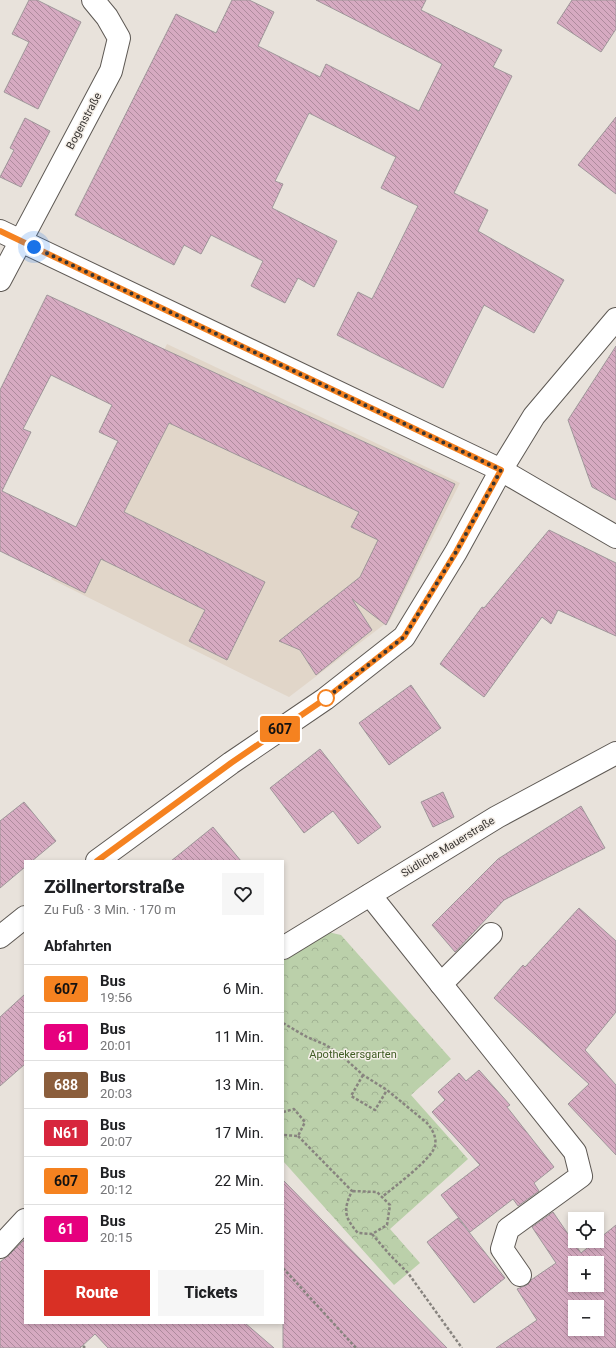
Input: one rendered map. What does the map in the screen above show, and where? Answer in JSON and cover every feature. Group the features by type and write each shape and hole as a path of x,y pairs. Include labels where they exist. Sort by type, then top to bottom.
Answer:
{"main road":[{"name":"Bogenstraße","path":"0,280 111,71 119,38 107,17 93,0"},
{"path":"0,231 501,470 616,536"},
{"path":"98,860 231,763 325,699 404,637 456,552 501,470 534,416 616,319"},
{"name":"Südliche Mauerstraße","path":"284,947 497,817 616,753"},
{"path":"370,895 575,1152 581,1176 508,1229 502,1249 520,1275"},
{"path":"0,937 24,918"},
{"path":"441,984 491,934"},
{"path":"0,1247 24,1221"}],"path":[{"path":"284,1024 306,1038 326,1045 342,1056 363,1075 387,1090 427,1123 432,1130 435,1139 435,1146 430,1156 382,1197"},
{"path":"363,1075 351,1096 375,1110 387,1090"},
{"path":"284,1112 294,1109 305,1122 298,1136"},
{"path":"284,1135 298,1136 352,1191 377,1192 390,1204 387,1225 372,1234 358,1233 348,1221 346,1203 352,1191"},
{"path":"372,1234 408,1273 462,1348"},
{"path":"284,1269 356,1348"}],"shaded area":[{"path":"167,344 460,483 390,620 289,697 51,579"}],"green space":[{"name":"Apothekersgarten","path":"319,930 341,935 451,1059 411,1095 468,1159 390,1229 420,1263 394,1285 284,1162 284,952"}],"building":[{"path":"29,0 37,0 81,22 38,109 4,92 29,42 12,34"},
{"path":"232,0 249,0 274,12 258,46 320,77 326,64 419,111 442,64 316,0 426,0 421,10 502,50 493,67 512,76 454,193 488,210 478,231 564,280 534,333 484,305 443,388 337,335 358,292 372,299 418,206 381,188 396,157 309,113 275,181 283,184 272,208 337,241 314,287 298,278 285,303 251,286 263,261 211,235 201,254 184,245 174,265 75,215 176,14 216,33"},
{"path":"572,0 616,0 616,29 601,52 557,23"},
{"path":"616,117 616,194 578,165"},
{"path":"25,118 50,131 21,187 0,177 14,150 10,148"},
{"path":"47,295 455,484 386,625 352,599 372,630 316,675 300,650 279,641 360,577 378,540 351,527 359,512 169,423 124,512 265,582 227,660 189,641 205,610 101,559 85,593 0,551 0,390","holes":["51,375 112,405 99,432 118,441 76,527 2,491 31,432 23,429"]},
{"path":"616,346 616,500 592,487 568,420"},
{"path":"549,530 616,563 616,636 558,610 551,624 542,617 484,697 440,664 482,607 484,608"},
{"path":"411,685 441,728 389,765 359,723"},
{"path":"320,749 381,827 358,844 333,811 304,833 270,788"},
{"path":"443,792 454,817 433,827 421,802"},
{"path":"24,802 56,841 33,860 24,860 24,868 0,888 0,821"},
{"path":"581,806 605,848 504,900 455,952 432,925 498,859"},
{"path":"213,827 240,860 172,860"},
{"path":"579,908 616,941 616,1012 585,1050 616,1085 616,1155 568,1104 589,1084 494,998 523,965 525,967"},
{"path":"24,995 24,1065 0,1086 0,1017"},
{"path":"479,1070 510,1105 507,1107 554,1167 534,1183 539,1191 518,1206 513,1199 470,1232 441,1195 480,1165 432,1112 445,1100 438,1092 459,1073 466,1081"},
{"path":"284,1181 447,1348 283,1348 284,1324"},
{"path":"553,1212 568,1234 568,1248 578,1248 581,1253 587,1248 604,1248 604,1235 616,1225 616,1348 496,1348 537,1320 517,1289 527,1285 531,1280 556,1263 532,1227"},
{"path":"458,1218 505,1278 474,1303 427,1242"},
{"path":"24,1240 24,1324 246,1324 274,1348 108,1348 95,1334 80,1348 0,1348 0,1262"}],"bus line":[{"name":"607","path":"0,231 501,470 456,552 404,637 325,699 231,763 98,860"}],"route":[{"path":"34,247 501,470 456,552 404,637 325,699 326,698"}]}
